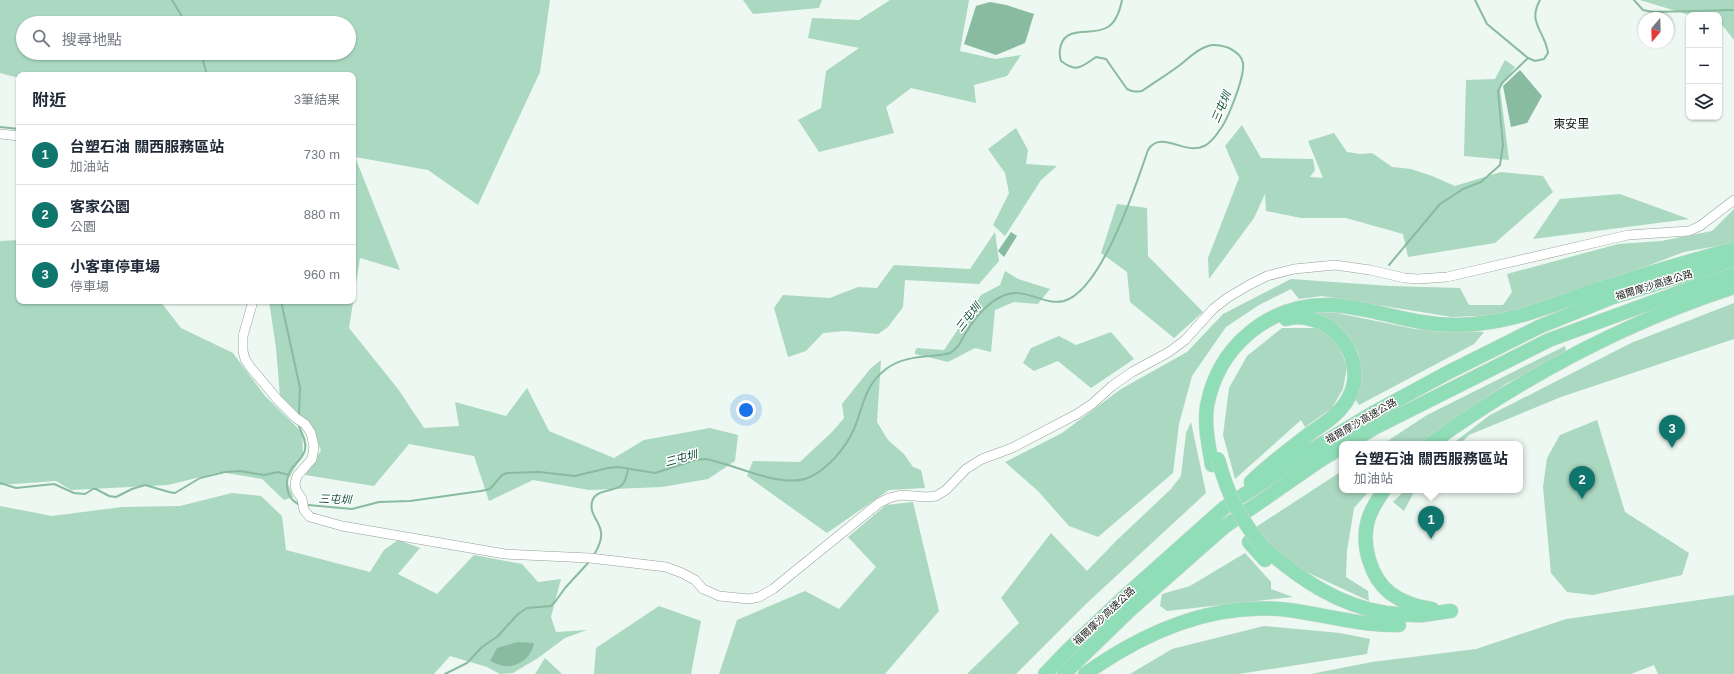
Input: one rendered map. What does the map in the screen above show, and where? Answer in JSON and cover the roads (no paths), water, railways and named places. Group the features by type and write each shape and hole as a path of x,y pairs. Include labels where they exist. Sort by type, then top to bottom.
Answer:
{"highway":[{"path":"1382,493 1371,512 1365,538 1368,556 1378,580 1389,592 1403,601 1421,608 1450,610 1422,615 1399,615 1373,611 1343,602 1317,589 1289,570 1263,547 1246,526 1232,500 1209,446 1207,408 1213,382 1224,361 1232,349 1248,333 1270,319 1315,305 1331,305 1354,308 1423,322 1456,325 1490,322 1528,314 1672,265 1734,249"},
{"name":"福爾摩沙高速公路","path":"1045,674 1122,599 1224,508 1305,454 1373,413 1449,372 1541,326 1614,297 1734,260"},
{"name":"福爾摩沙高速公路","path":"1352,441 1376,427 1549,340 1686,289 1734,275"},
{"path":"1434,441 1466,418 1491,403 1602,341 1686,304 1734,287"},
{"path":"1085,674 1106,659 1173,625 1212,613 1247,609 1287,610 1380,626 1399,625 1369,618 1326,601 1283,576 1270,565 1249,542 1224,504 1217,486 1214,413 1220,386 1230,368 1256,338 1271,326 1289,318 1300,317 1313,319 1335,332 1345,342 1351,354 1354,365 1351,393 1346,403 1336,414 1267,466 1224,508"},
{"name":"福爾摩沙高速公路","path":"1064,674 1131,609 1224,527 1339,449"}],"street":[{"path":"0,134 16,136"},
{"path":"252,304 243,336 243,351 245,359 268,389 296,418 305,424 311,433 314,446 312,459 297,476 295,484 296,490 302,499 304,510 310,517 342,526 505,554 590,558 666,567 682,572 710,593 719,596 749,599 759,597 772,589 879,503 889,498 901,495 927,497 936,496 946,490 966,469 982,459 1012,448 1077,414 1132,372 1169,352 1185,340 1213,309 1228,298 1249,284 1267,276 1294,269 1335,265 1405,278 1418,279 1447,277 1628,235 1689,232 1700,226 1734,200"}],"waterway":[{"path":"172,0 182,16"},
{"name":"三屯圳","path":"308,505 352,509 379,502 410,501 490,489 502,475 507,473 539,472 575,476 618,467 655,473 695,460 706,459 758,475 786,480 799,480 817,473 830,463 842,450 851,436 869,389 873,382 886,369 896,363 908,359 950,353 959,345 977,316 987,306 1005,295 1020,293 1057,302 1064,301 1078,293 1091,278 1104,258 1126,210 1148,150 1153,144 1166,142 1189,148 1197,148 1208,144 1218,133 1227,118 1235,98 1243,69 1243,63 1240,56 1229,48 1216,45 1204,47 1142,91 1138,92 1127,89 1106,59 1096,57 1083,66 1075,68 1066,65 1061,61 1060,50 1064,39 1071,34 1099,30 1111,25 1116,18 1122,0"},
{"name":"三屯圳","path":"1475,0 1487,24 1528,58 1535,61 1544,59 1548,53 1535,15 1536,8 1540,0"},
{"name":"三屯圳","path":"1634,0 1643,10 1653,12 1734,10"},
{"path":"1389,265 1440,204 1463,189 1481,182 1500,165 1503,145 1498,91 1502,83 1528,58"},
{"path":"203,60 206,72"},
{"name":"三屯圳","path":"0,127 16,129"},
{"name":"三屯圳","path":"282,304 300,388 299,414"},
{"name":"三屯圳","path":"298,504 290,497 287,483 289,473 301,458 305,450 305,441 299,426"},
{"path":"595,553 600,543 601,535 600,529 593,514 592,502 600,493 621,486 627,476 628,469"},
{"path":"0,483 16,488 54,484 74,493 85,494 93,489 96,489 109,496 116,497 132,489 145,485 175,493 200,478 225,472 240,471 264,475 278,472 289,475"},
{"path":"445,674 467,663 482,647 498,636 518,614 527,608 551,606 588,563"}],"place":[{"name":"小客車停車場","path":"1672,448"},
{"name":"客家公園","path":"1582,499"},
{"name":"台塑石油 關西服務區站","path":"1431,539"}],"district":[{"name":"東安里","path":"1571,124"}]}
